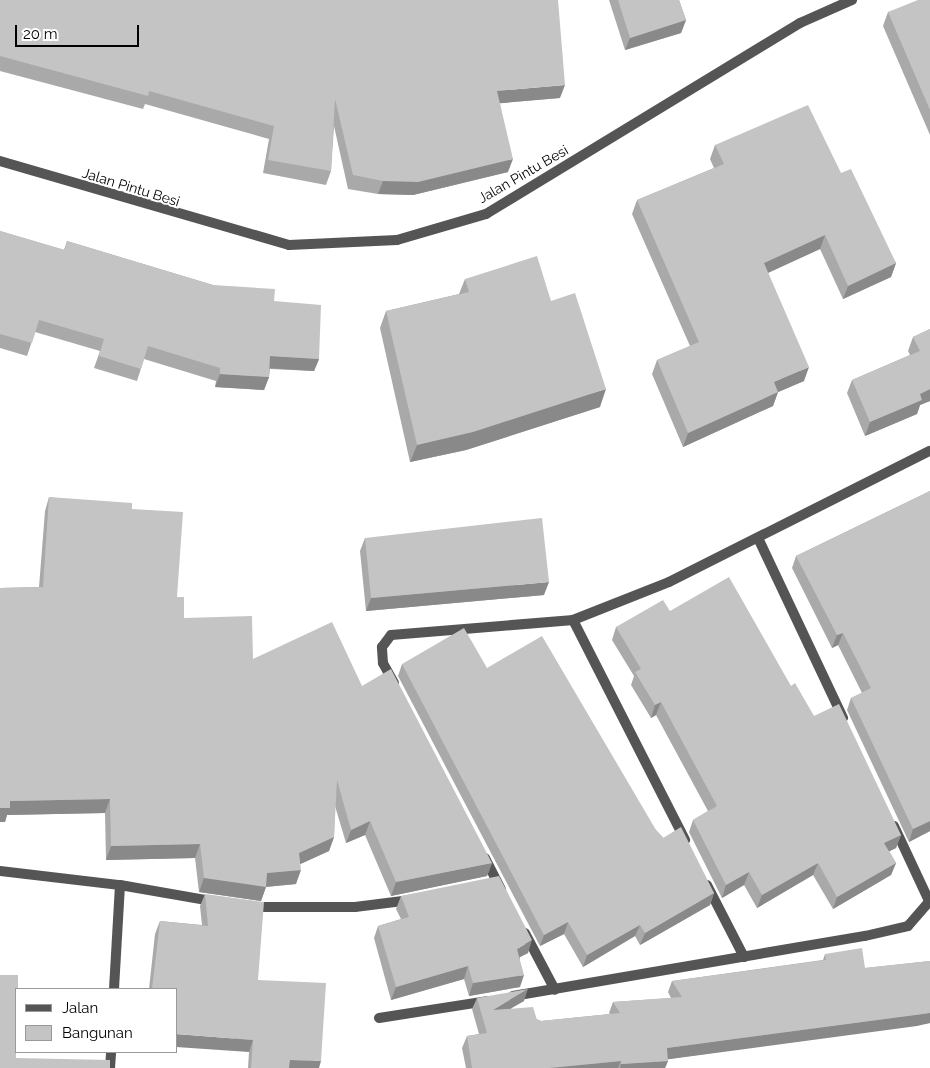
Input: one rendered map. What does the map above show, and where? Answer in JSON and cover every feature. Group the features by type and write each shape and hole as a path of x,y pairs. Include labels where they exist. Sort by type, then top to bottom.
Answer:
{"street":[{"name":"Jalan Pintu Besi","path":"0,161 289,245 397,240 486,214 800,23 852,0"},
{"path":"397,689 383,663 382,647 391,635 573,620 669,582 930,451"},
{"path":"758,538 850,732"},
{"path":"573,620 690,851"},
{"path":"379,1018 556,990 744,957 809,948 908,926 930,901 888,812"},
{"path":"479,846 493,882 506,898"},
{"path":"0,871 120,885 230,904 355,907 423,898"},
{"path":"704,877 744,957"},
{"path":"114,988 120,885"},
{"path":"520,923 556,990"},
{"path":"110,1068 111,1053"}],"building":[{"path":"0,0 558,0 565,85 497,91 513,159 418,182 383,181 353,175 335,99 331,171 268,160 274,126 149,91 148,96 0,56"},
{"path":"618,0 679,0 686,20 630,38"},
{"path":"918,0 930,0 930,110 888,12"},
{"path":"808,105 841,173 851,169 896,263 848,286 825,235 764,263 809,367 774,382 778,392 688,433 657,360 699,342 637,200 724,164 715,145"},
{"path":"0,231 65,250 67,241 213,285 275,289 274,301 321,305 319,359 270,356 269,377 220,374 220,368 148,346 141,369 99,356 104,339 39,320 32,343 0,334"},
{"path":"537,256 551,301 575,293 606,389 473,432 417,445 386,311 469,292 465,279"},
{"path":"930,329 930,389 920,394 922,400 870,422 852,380 920,351 913,337"},
{"path":"930,491 930,821 913,829 851,698 871,688 843,633 837,635 796,556"},
{"path":"49,497 132,503 132,509 183,512 177,597 184,597 184,618 252,616 253,659 332,622 362,686 391,669 492,863 396,882 370,821 351,830 337,780 334,837 299,853 301,870 267,873 266,887 204,878 200,844 111,846 110,799 10,801 10,808 0,808 0,588 43,587"},
{"path":"542,518 549,582 371,598 365,538"},
{"path":"729,577 791,686 795,683 814,716 839,704 901,835 884,843 896,863 837,897 818,863 762,895 749,872 726,885 693,820 717,806 661,702 655,705 635,672 641,669 616,627 663,600 670,611"},
{"path":"464,628 487,668 542,636 656,830 663,838 681,827 714,893 645,933 640,925 587,955 568,922 544,935 402,664"},
{"path":"499,876 532,940 517,949 524,975 473,983 468,966 396,987 378,926 409,917 401,896"},
{"path":"205,894 264,902 258,980 326,983 321,1061 290,1060 289,1068 251,1068 253,1040 178,1034 178,988 152,988 160,921 208,926"},
{"path":"862,948 865,968 930,961 930,1013 667,1048 668,1061 621,1064 621,1061 549,1068 472,1068 467,1036 487,1033 477,998 528,989 493,1010 533,1007 537,1020 541,1021 620,1013 613,1002 682,997 672,981 826,960 825,954"},
{"path":"0,975 18,975 18,988 15,988 16,1058 110,1060 110,1068 0,1068"}]}
